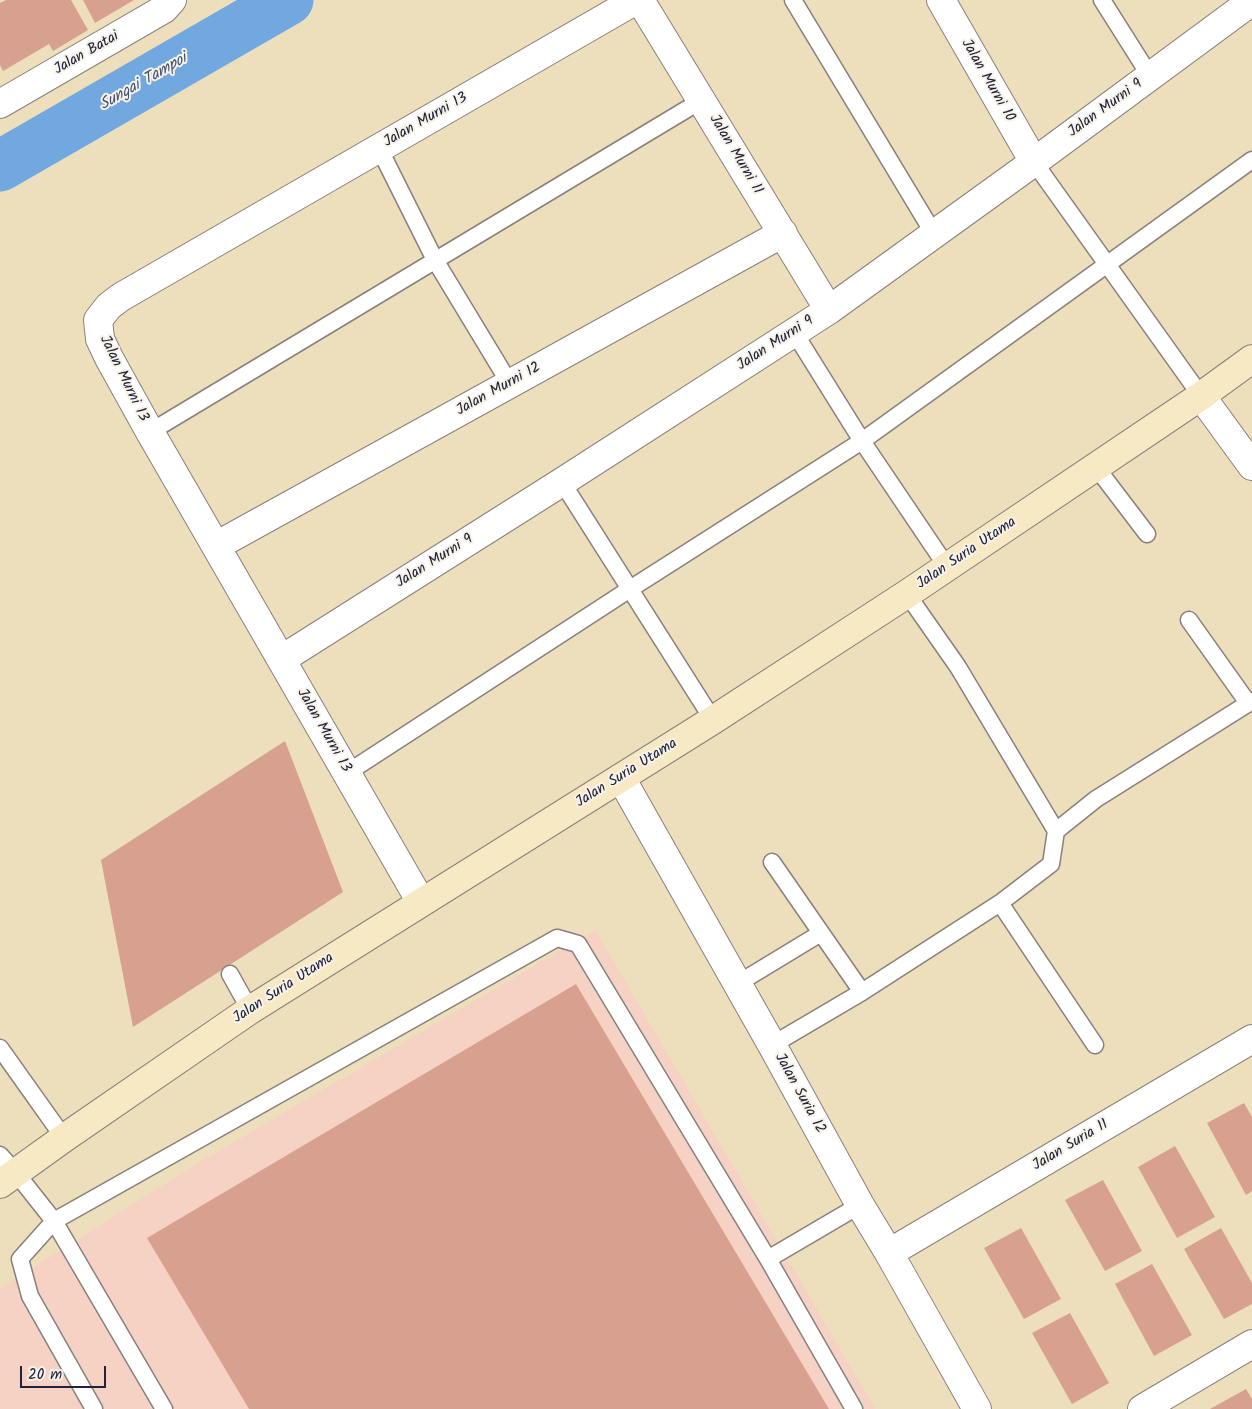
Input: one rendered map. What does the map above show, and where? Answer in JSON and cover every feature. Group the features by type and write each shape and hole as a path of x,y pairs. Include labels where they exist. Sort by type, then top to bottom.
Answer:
{"main road":[{"name":"Jalan Suria Utama","path":"5,1171 64,1138 250,1010 622,778 947,568 1252,360"}],"street":[{"name":"Jalan Batai","path":"0,104 164,9 172,0"},
{"name":"Jalan Murni 11","path":"638,0 702,100 829,310"},
{"name":"Jalan Murni 13","path":"422,902 150,432 100,339 98,320 109,306 121,297 638,0"},
{"name":"Jalan Murni 10","path":"940,0 1034,162"},
{"name":"Jalan Murni 9","path":"282,659 829,310 1252,1"},
{"name":"Jalan Murni 12","path":"216,546 783,233"},
{"path":"1201,396 1252,466"},
{"name":"Jalan Suria 12","path":"622,778 860,1205 890,1253 977,1409"},
{"name":"Jalan Suria 11","path":"890,1253 1252,1038"},
{"path":"1142,1409 1252,1344"}],"lane":[{"path":"794,0 934,234"},
{"path":"1102,0 1150,76"},
{"path":"150,432 702,100"},
{"path":"379,148 435,260 510,384"},
{"path":"347,773 862,441 1252,160"},
{"path":"1034,162 1201,396"},
{"path":"794,332 862,441 947,568"},
{"path":"1096,467 1147,534"},
{"path":"562,482 713,720"},
{"path":"772,1045 862,992 1000,903 1051,864 1056,831 958,667 907,594"},
{"path":"1056,831 1096,799 1250,702 1189,620"},
{"path":"772,862 862,992"},
{"path":"1000,903 1094,1045"},
{"path":"737,984 821,933"},
{"path":"94,1409 30,1296 20,1259 54,1221 557,938 578,944 768,1259 854,1409"},
{"path":"230,974 250,1010"},
{"path":"0,1048 64,1138"},
{"path":"5,1171 54,1221 164,1409"},
{"path":"768,1259 860,1205"}],"shaded area":[{"path":"595,930 875,1409 0,1409 0,1289 195,1165"}],"building":[{"path":"6,0 71,0 88,30 53,51 49,44 3,71 0,65 0,3"},
{"path":"83,0 134,0 95,23"},
{"path":"285,741 343,892 133,1027 101,860"},
{"path":"576,984 829,1409 249,1409 147,1238"},
{"path":"1244,1103 1252,1117 1252,1191 1246,1195 1207,1123"},
{"path":"1175,1146 1215,1217 1177,1238 1138,1167"},
{"path":"1103,1180 1142,1251 1105,1271 1065,1200"},
{"path":"1021,1228 1061,1299 1024,1319 984,1248"},
{"path":"1221,1228 1252,1283 1252,1304 1224,1319 1184,1249"},
{"path":"1152,1264 1192,1335 1154,1356 1115,1284"},
{"path":"1070,1313 1109,1383 1072,1404 1032,1333"},
{"path":"1246,1389 1252,1399 1252,1409 1210,1409"}],"waterway":[{"name":"Sungai Tampoi","path":"0,166 288,0"}]}
